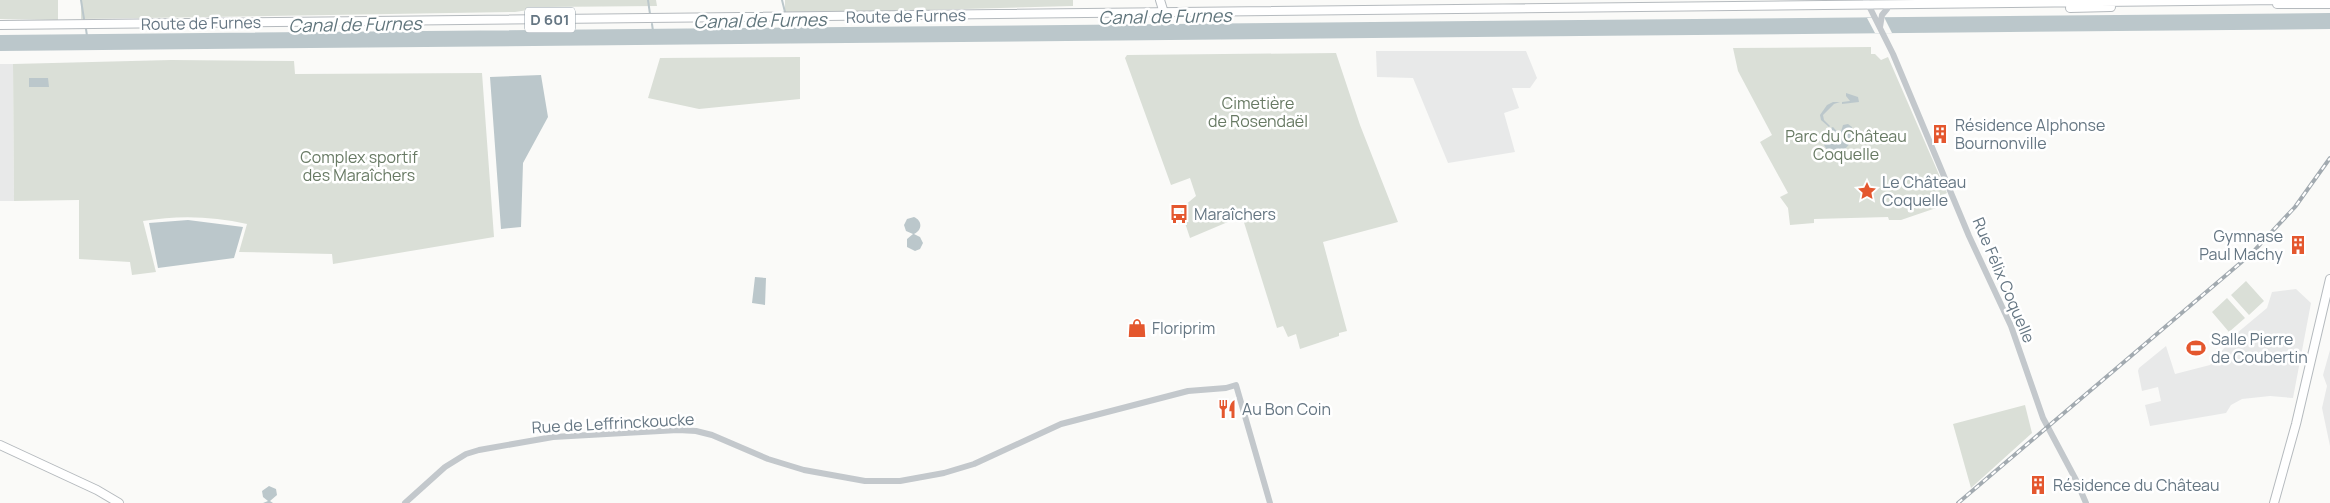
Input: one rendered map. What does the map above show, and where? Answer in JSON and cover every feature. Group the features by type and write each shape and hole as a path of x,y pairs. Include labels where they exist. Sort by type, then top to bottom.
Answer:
{"main road":[{"path":"1160,0 1164,13"},
{"name":"Route de Furnes","path":"1753,7 1789,9 2282,0"},
{"name":"Route de Furnes","path":"0,25 1753,7 1850,2 1869,7 1887,8 2330,4"},
{"path":"2274,503 2295,427 2330,278"},
{"path":"2278,503 2330,300"},
{"path":"0,445 97,490 119,503"}],"street":[{"name":"Rue Félix Coquelle","path":"1869,7 1886,39 1971,240 2011,326 2043,418 2086,503"},
{"path":"1880,28 1882,15 1887,8"},
{"name":"Rue de Leffrinckoucke","path":"406,503 445,467 462,456 479,450 553,437 678,430 708,434 768,459 810,472 865,480 904,481 944,473 974,464 1065,423 1188,391 1223,389 1236,385 1270,503"}],"shaded area":[{"path":"2330,13 2330,29 0,51 0,35"},
{"path":"1376,51 1526,51 1537,78 1530,88 1512,88 1519,108 1504,113 1515,152 1448,163 1413,78 1377,77"},
{"path":"0,64 13,64 14,201 0,201"},
{"path":"541,75 548,117 523,163 521,227 501,229 490,77"},
{"path":"29,78 48,78 49,87 29,87"},
{"path":"1846,93 1858,97 1859,102 1842,104 1842,102 1850,101"},
{"path":"1833,102 1840,102 1834,104 1823,115 1829,127 1821,120 1820,115 1827,105"},
{"path":"1848,124 1852,127 1853,132 1847,147 1839,153 1829,153 1824,145 1826,140 1834,135 1831,128 1833,127 1840,135 1843,125"},
{"path":"914,217 919,221 920,228 914,234 920,237 923,243 920,249 915,251 907,247 907,239 913,234 906,231 904,225 907,219"},
{"path":"188,220 243,227 234,258 158,268 149,223"},
{"path":"755,277 766,278 765,305 752,303"},
{"path":"2296,289 2311,303 2293,398 2270,396 2242,399 2231,405 2226,413 2150,426 2145,405 2161,401 2158,387 2142,391 2139,368 2166,346 2175,374 2210,365 2215,360 2216,354 2222,351 2231,338 2267,308 2272,292"},
{"path":"2330,350 2330,446 2322,408 2327,386 2323,375"},
{"path":"269,486 276,489 277,495 270,501 273,503 263,503 268,501 263,497 262,491"}],"green space":[{"path":"0,0 58,0 58,20 0,19"},
{"path":"81,0 656,0 657,6 547,7 515,12 81,19"},
{"path":"785,0 1073,0 1073,6 785,14"},
{"name":"Parc du Château Coquelle","path":"1871,47 1871,54 1875,54 1881,60 1888,57 1947,193 1943,195 1944,197 1938,204 1939,207 1901,220 1889,220 1888,217 1814,219 1814,223 1790,225 1788,208 1780,197 1788,193 1760,142 1772,135 1738,71 1733,48"},
{"name":"Cimetière de Rosendaël","path":"1336,53 1360,125 1398,222 1323,242 1347,331 1339,333 1339,336 1300,349 1296,334 1288,337 1283,326 1277,328 1242,216 1190,238 1181,211 1185,210 1184,206 1196,196 1190,178 1171,185 1125,58 1127,55"},
{"path":"800,57 800,99 699,109 648,98 660,58"},
{"name":"Complex sportif des Maraîchers","path":"171,60 294,61 295,74 482,73 494,237 333,264 332,254 239,252 247,224 221,219 182,217 143,221 156,272 132,275 130,262 79,259 79,200 14,201 13,64"},
{"path":"2246,281 2264,301 2249,315 2231,295"},
{"path":"2227,298 2245,318 2229,332 2212,312"},
{"path":"2025,405 2032,433 1971,488 1953,424"}],"pier":[{"path":"1884,17 1892,33 1875,33 1867,18"}],"waterway":[{"path":"81,0 84,19"},
{"path":"648,0 650,14"},
{"name":"Canal de Furnes","path":"782,0 785,12"},
{"name":"Canal de Furnes","path":"786,23 788,30"},
{"path":"652,24 653,31"},
{"path":"86,29 87,36"}],"railway":[{"path":"1958,503 2251,254 2295,207 2330,158"}],"place":[{"name":"Résidence Alphonse Bournonville","path":"1940,134"},
{"name":"Le Château Coquelle","path":"1867,191"},
{"name":"Maraîchers","path":"1179,214"},
{"name":"Gymnase Paul Machy","path":"2298,245"},
{"name":"Floriprim","path":"1137,328"},
{"name":"Salle Pierre de Coubertin","path":"2196,348"},
{"name":"Au Bon Coin","path":"1227,409"},
{"name":"Résidence du Château","path":"2038,485"}]}
